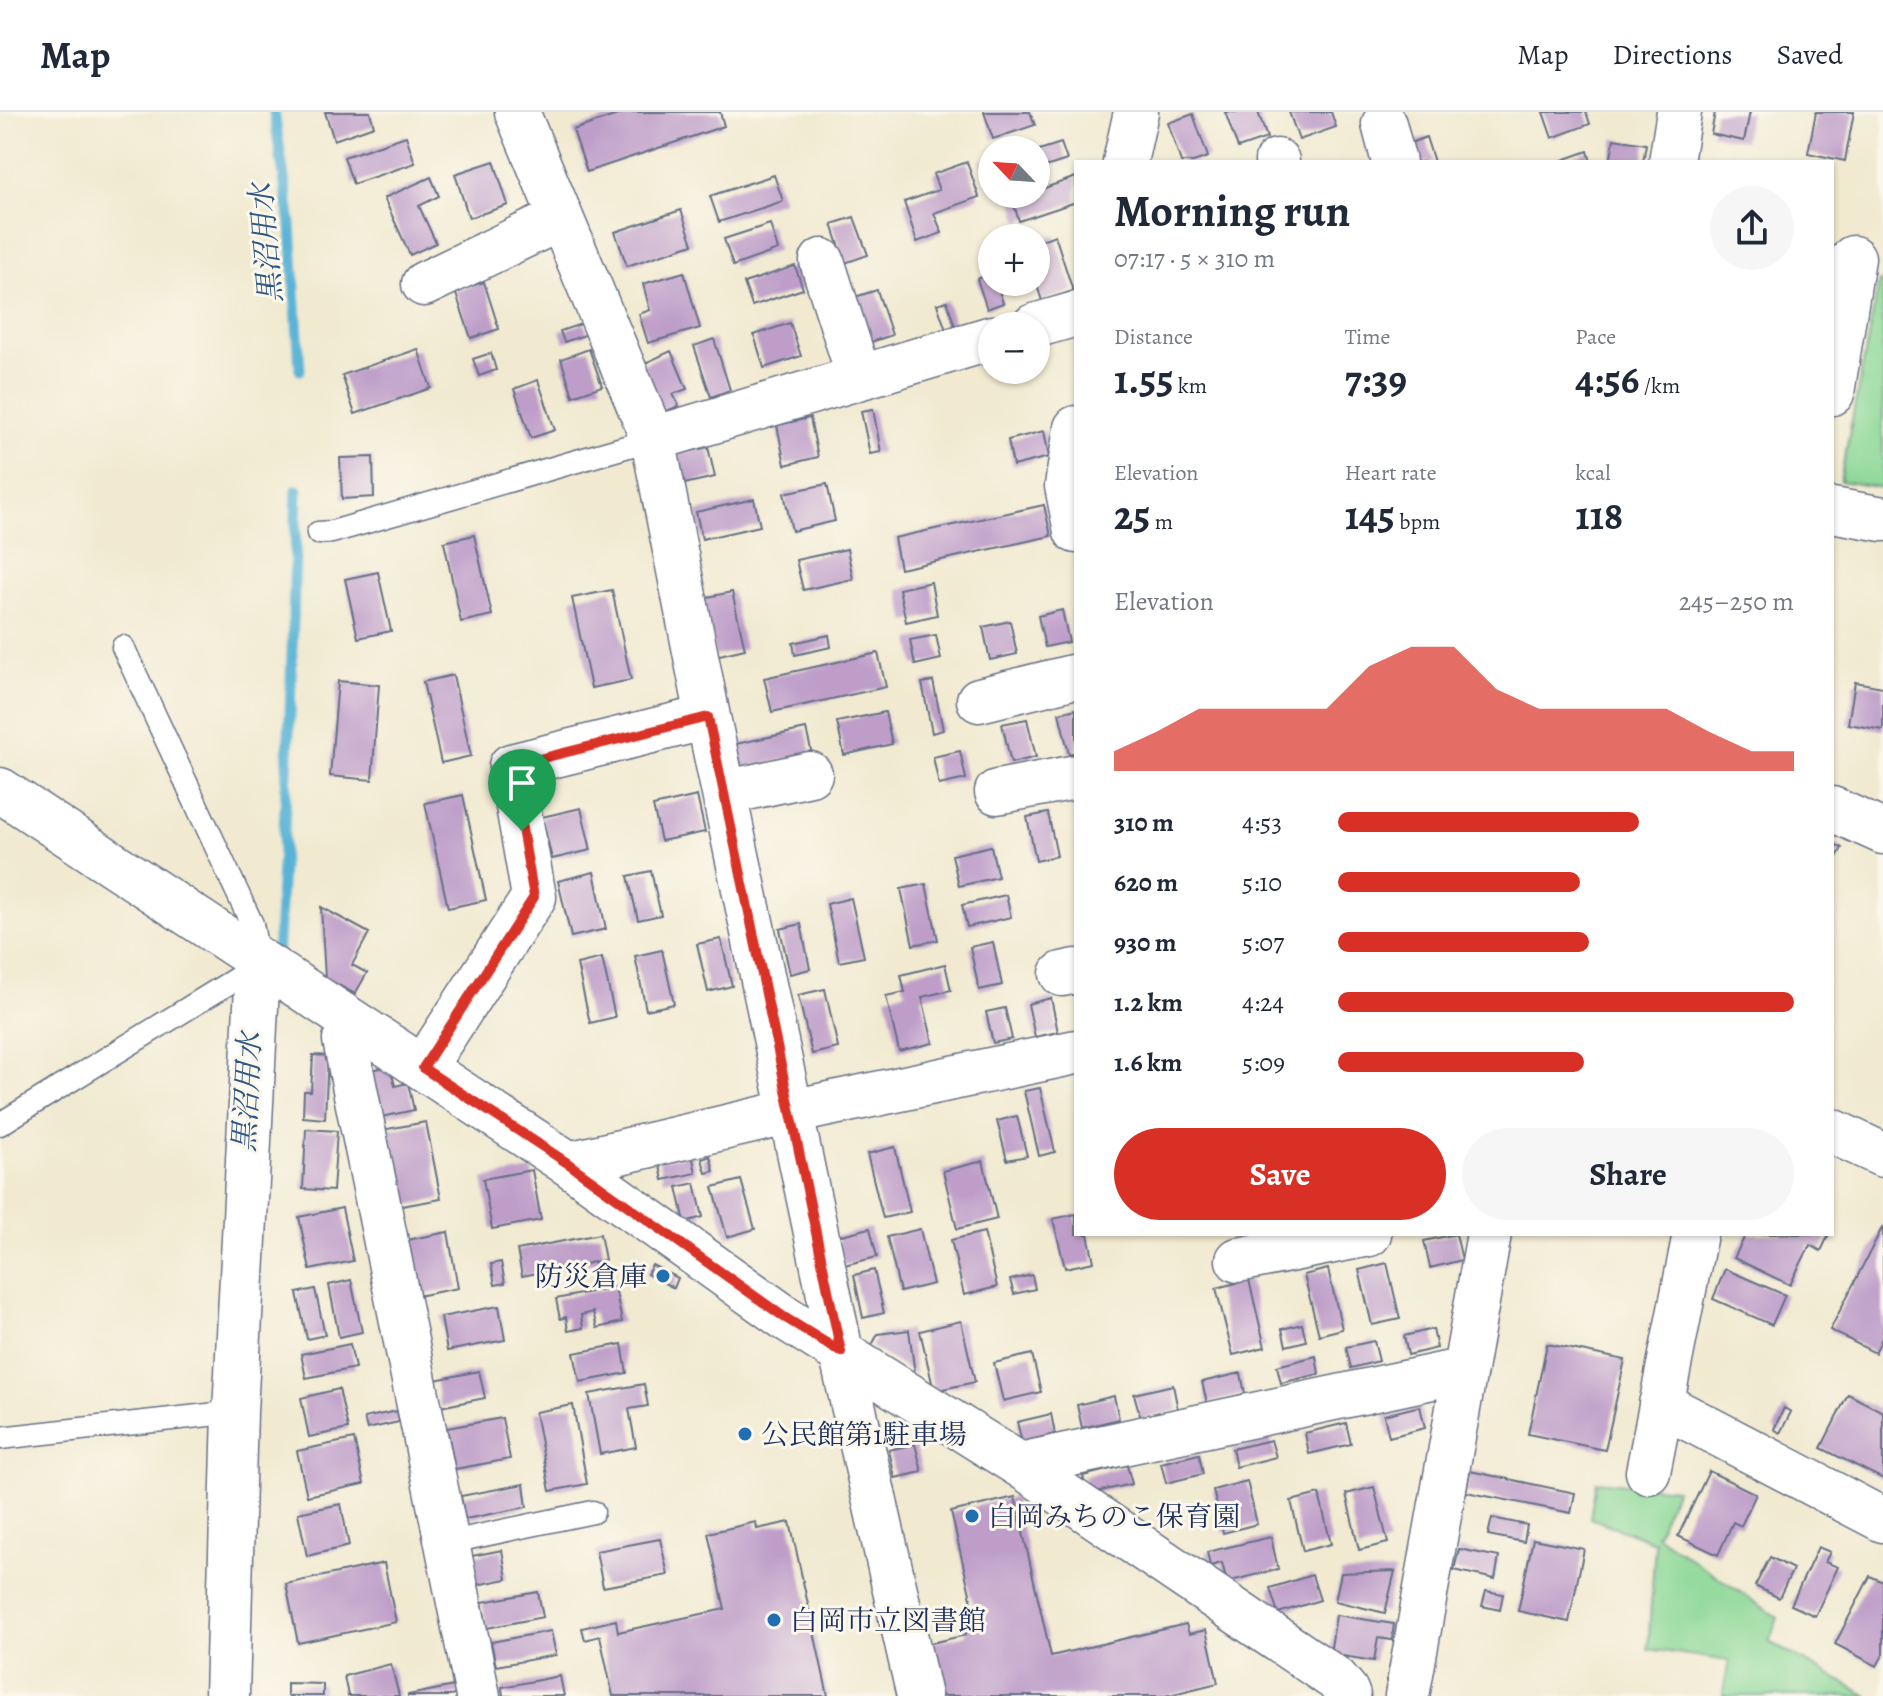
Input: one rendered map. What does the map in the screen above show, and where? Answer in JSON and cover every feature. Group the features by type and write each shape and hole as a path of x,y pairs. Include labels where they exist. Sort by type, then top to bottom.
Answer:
{"street":[{"path":"517,112 653,439 841,1352 919,1696"},
{"path":"1125,160 1136,112"},
{"path":"1671,160 1679,112"},
{"path":"424,284 561,218"},
{"path":"1834,382 1856,258"},
{"path":"822,261 859,377"},
{"path":"1050,321 1074,315"},
{"path":"653,439 978,342"},
{"path":"1074,441 1067,486 1074,521"},
{"path":"1834,510 1883,519"},
{"path":"979,700 1074,676"},
{"path":"423,1068 534,897 511,766 708,717"},
{"path":"724,793 810,774"},
{"path":"997,792 1074,777"},
{"path":"0,790 569,1164 784,1317 1020,1465 1336,1679 1348,1696"},
{"path":"1834,810 1883,832"},
{"path":"227,1696 235,1412 257,987 271,968"},
{"path":"350,1021 345,1040 478,1696"},
{"path":"569,1164 791,1112 1074,1052"},
{"path":"1834,1132 1883,1155"},
{"path":"1238,1260 1359,1236"},
{"path":"1407,1696 1489,1236"},
{"path":"1648,1472 1695,1236"},
{"path":"1020,1465 1465,1370"},
{"path":"1661,1404 1883,1520"}],"lane":[{"path":"318,533 332,532 653,439"},
{"path":"0,1124 242,975 271,968 255,941 252,924 123,647"},
{"path":"0,1438 235,1412"},
{"path":"446,1543 593,1512"}],"green space":[{"path":"1879,282 1883,283 1883,488 1840,481"},
{"path":"1596,1481 1676,1489 1656,1535 1778,1618 1769,1642 1868,1696 1723,1696 1729,1661 1648,1649 1655,1542 1590,1518"}],"building":[{"path":"325,112 370,112 374,126 334,140"},
{"path":"626,112 720,112 724,126 587,172 573,130"},
{"path":"984,112 1030,112 1035,125 1002,136 992,136"},
{"path":"1225,112 1258,112 1267,138 1238,148"},
{"path":"1289,112 1331,112 1336,127 1299,140"},
{"path":"1543,112 1586,112 1590,124 1552,138"},
{"path":"1715,112 1750,112 1744,141 1711,134"},
{"path":"1816,112 1854,112 1845,161 1808,153"},
{"path":"1193,114 1208,157 1180,160 1168,123"},
{"path":"406,136 415,163 353,184 344,157"},
{"path":"1426,137 1433,160 1413,160 1408,144"},
{"path":"1614,139 1646,144 1643,160 1610,160"},
{"path":"1061,143 1067,160 1050,165 1050,147"},
{"path":"1588,151 1590,160 1563,160"},
{"path":"494,161 508,205 469,218 455,174"},
{"path":"967,162 978,197 934,213 942,233 917,242 904,202 939,190 933,174"},
{"path":"774,175 783,201 719,222 710,196"},
{"path":"431,177 439,196 419,206 436,243 410,255 384,198"},
{"path":"1074,178 1074,203 1019,221 1015,208 1050,208 1050,186"},
{"path":"681,210 693,244 627,266 615,232"},
{"path":"854,217 868,255 845,263 832,224"},
{"path":"770,224 778,250 733,266 724,239"},
{"path":"1055,235 1073,291 1042,301 1040,296 1050,296 1050,237"},
{"path":"795,266 803,289 752,306 744,283"},
{"path":"684,272 700,328 648,343 639,314 650,310 643,284"},
{"path":"484,282 499,329 471,338 455,291"},
{"path":"877,290 892,335 868,343 852,298"},
{"path":"983,296 1001,296 1003,303 987,309"},
{"path":"947,301 957,333 948,336 937,304"},
{"path":"584,323 588,334 564,342 560,331"},
{"path":"790,323 801,356 764,368 754,335"},
{"path":"714,339 730,390 711,397 694,346"},
{"path":"418,349 431,388 355,414 342,375"},
{"path":"589,349 602,386 573,396 561,359"},
{"path":"671,351 687,389 673,394 679,406 662,413 641,365"},
{"path":"491,353 496,370 479,376 473,359"},
{"path":"538,380 555,430 531,438 514,389"},
{"path":"873,409 881,452 870,454 861,411"},
{"path":"810,418 818,457 785,465 777,425"},
{"path":"1044,431 1049,457 1013,466 1008,440"},
{"path":"708,447 715,477 684,484 678,454"},
{"path":"373,457 374,497 342,499 340,458"},
{"path":"827,484 835,521 792,531 784,493"},
{"path":"754,499 760,526 702,539 696,512"},
{"path":"1044,505 1051,536 900,569 894,538"},
{"path":"474,535 492,615 461,622 444,542"},
{"path":"847,549 853,579 803,590 796,560"},
{"path":"378,572 391,631 358,638 345,579"},
{"path":"931,582 937,615 906,622 899,589"},
{"path":"612,590 631,680 591,688 572,598"},
{"path":"732,592 745,649 715,656 703,598"},
{"path":"1062,610 1069,642 1045,647 1038,616"},
{"path":"1010,621 1017,654 990,660 983,627"},
{"path":"829,635 831,647 795,655 793,643"},
{"path":"936,635 941,659 915,665 910,640"},
{"path":"878,653 886,687 772,712 764,678"},
{"path":"453,675 471,756 441,763 423,682"},
{"path":"338,681 379,685 372,780 330,776"},
{"path":"933,681 943,730 932,733 922,683"},
{"path":"1855,682 1883,687 1883,730 1848,724"},
{"path":"1074,709 1074,753 1069,754 1059,713"},
{"path":"885,712 892,744 844,755 837,722"},
{"path":"1027,719 1036,757 1011,763 1002,724"},
{"path":"806,729 812,754 742,769 736,744"},
{"path":"960,751 966,779 939,785 933,757"},
{"path":"463,795 486,900 448,908 425,803"},
{"path":"697,796 705,832 661,841 653,806"},
{"path":"581,808 591,850 552,859 542,817"},
{"path":"1048,813 1057,856 1036,861 1027,817"},
{"path":"1834,844 1842,848 1834,862"},
{"path":"991,846 998,877 959,886 952,855"},
{"path":"651,871 661,915 638,920 628,876"},
{"path":"594,872 606,929 571,937 558,881"},
{"path":"926,884 938,940 913,945 901,889"},
{"path":"1006,895 1011,917 967,927 962,905"},
{"path":"851,898 864,957 839,962 827,904"},
{"path":"321,907 369,933 352,965 367,973 355,994 325,978"},
{"path":"801,924 810,969 790,974 780,929"},
{"path":"721,939 732,986 708,992 697,944"},
{"path":"993,942 1002,985 979,990 970,947"},
{"path":"662,950 674,1004 646,1010 635,956"},
{"path":"602,958 615,1017 590,1023 577,964"},
{"path":"945,964 951,990 922,997 933,1043 899,1051 886,996 905,992 901,975"},
{"path":"825,989 838,1048 812,1054 798,995"},
{"path":"1051,998 1058,1032 1035,1037 1028,1004"},
{"path":"1005,1008 1012,1039 993,1043 986,1012"},
{"path":"313,1055 328,1056 325,1119 303,1117 304,1091 311,1091"},
{"path":"390,1066 395,1086 408,1083 414,1110 377,1118 367,1071"},
{"path":"1040,1088 1055,1152 1039,1156 1024,1091"},
{"path":"1017,1116 1027,1156 1007,1160 997,1121"},
{"path":"426,1122 441,1199 396,1207 382,1130"},
{"path":"306,1129 337,1131 333,1191 303,1189"},
{"path":"895,1147 910,1212 883,1218 867,1154"},
{"path":"692,1154 696,1173 663,1180 659,1161"},
{"path":"710,1156 714,1171 706,1173 702,1159"},
{"path":"983,1161 997,1219 957,1229 943,1171"},
{"path":"532,1170 541,1220 492,1229 483,1179"},
{"path":"741,1180 755,1229 727,1237 713,1187"},
{"path":"695,1183 703,1217 685,1222 677,1187"},
{"path":"342,1208 353,1261 310,1270 299,1217"},
{"path":"1074,1214 1074,1236 1088,1236 1094,1262 1065,1268 1053,1219"},
{"path":"1883,1226 1883,1336 1875,1353 1830,1330"},
{"path":"870,1228 877,1257 844,1265 837,1236"},
{"path":"920,1229 933,1284 900,1292 887,1237"},
{"path":"448,1232 458,1288 417,1296 407,1240"},
{"path":"984,1232 997,1287 964,1295 951,1240"},
{"path":"600,1234 605,1260 522,1276 517,1250"},
{"path":"1456,1236 1462,1260 1430,1268 1424,1241"},
{"path":"1745,1236 1828,1236 1821,1251 1810,1245 1790,1285 1734,1258"},
{"path":"501,1262 505,1283 495,1285 491,1264"},
{"path":"1387,1263 1400,1319 1372,1325 1359,1270"},
{"name":"防災倉庫","path":"652,1265 678,1278 674,1288 647,1274"},
{"path":"1328,1269 1342,1329 1319,1335 1304,1275"},
{"path":"1725,1269 1785,1295 1772,1325 1713,1299"},
{"path":"874,1270 884,1313 863,1318 854,1275"},
{"path":"1032,1275 1035,1289 1014,1294 1010,1280"},
{"path":"351,1280 362,1332 339,1337 329,1285"},
{"path":"1249,1280 1265,1347 1233,1355 1216,1288"},
{"path":"615,1287 622,1322 597,1328 593,1312 581,1315 583,1328 568,1331 566,1317 560,1319 556,1299"},
{"path":"315,1289 325,1335 307,1339 297,1293"},
{"path":"499,1306 505,1340 447,1351 441,1317"},
{"path":"961,1321 975,1382 934,1391 920,1331"},
{"path":"1302,1324 1306,1341 1286,1346 1282,1329"},
{"path":"1433,1329 1437,1348 1408,1355 1404,1336"},
{"path":"909,1330 915,1374 871,1347 878,1334"},
{"path":"1374,1341 1379,1361 1351,1368 1346,1347"},
{"path":"350,1344 355,1368 306,1378 301,1354"},
{"path":"622,1344 627,1373 580,1382 574,1353"},
{"path":"1547,1344 1625,1360 1605,1450 1528,1434"},
{"path":"1032,1354 1041,1392 1003,1401 994,1363"},
{"path":"1316,1356 1319,1374 1281,1383 1277,1366"},
{"path":"479,1371 485,1398 440,1407 435,1380"},
{"path":"1241,1373 1245,1394 1207,1403 1202,1382"},
{"path":"644,1384 648,1406 629,1409 636,1447 600,1454 589,1394"},
{"path":"1173,1385 1178,1410 1141,1419 1134,1394"},
{"path":"339,1389 348,1429 309,1437 301,1398"},
{"path":"1848,1394 1883,1412 1883,1479 1821,1448"},
{"path":"1114,1396 1119,1419 1082,1428 1077,1405"},
{"path":"573,1405 587,1484 550,1491 535,1412"},
{"path":"1420,1406 1425,1428 1389,1437 1384,1415"},
{"path":"1784,1408 1791,1412 1780,1433 1774,1429"},
{"path":"397,1411 399,1422 367,1429 364,1418"},
{"path":"1051,1414 1055,1434 1022,1442 1017,1422"},
{"path":"502,1418 510,1459 455,1469 447,1428"},
{"path":"1346,1423 1351,1444 1309,1454 1305,1433"},
{"path":"354,1439 364,1484 307,1496 297,1451"},
{"path":"1271,1440 1276,1457 1236,1467 1232,1449"},
{"path":"915,1444 922,1472 895,1478 889,1450"},
{"path":"1199,1454 1203,1474 1166,1483 1161,1463"},
{"path":"1127,1465 1132,1484 1087,1494 1083,1476"},
{"path":"1470,1471 1575,1493 1571,1513 1466,1492"},
{"path":"1709,1471 1756,1494 1741,1526 1733,1522 1718,1555 1678,1536"},
{"path":"1247,1481 1257,1524 1223,1533 1213,1490"},
{"path":"524,1484 527,1507 465,1519 461,1496"},
{"path":"1374,1487 1388,1543 1359,1550 1346,1494"},
{"path":"1319,1494 1331,1544 1303,1551 1291,1501"},
{"path":"1015,1497 1051,1656 1186,1624 1189,1634 1206,1630 1218,1683 1165,1696 935,1696 923,1645 966,1635 962,1614 974,1611 951,1512"},
{"path":"341,1504 349,1546 307,1556 298,1513"},
{"path":"1492,1518 1527,1525 1524,1542 1488,1535"},
{"path":"756,1522 757,1529 790,1522 828,1696 613,1696 600,1636 585,1640 582,1628 616,1620 618,1632 725,1609 708,1533"},
{"path":"1271,1537 1278,1569 1227,1582 1222,1563 1210,1566 1207,1552"},
{"path":"660,1539 668,1575 603,1587 596,1551"},
{"path":"1533,1539 1584,1549 1569,1622 1518,1611"},
{"path":"1818,1547 1830,1552 1825,1562 1838,1567 1815,1616 1791,1605"},
{"path":"1459,1549 1499,1557 1495,1579 1454,1570"},
{"path":"502,1550 507,1579 471,1586 467,1557"},
{"path":"1770,1557 1793,1569 1779,1598 1755,1586"},
{"path":"384,1563 396,1622 298,1643 286,1584"},
{"path":"1395,1571 1385,1613 1335,1601 1341,1573"},
{"path":"1312,1575 1320,1600 1278,1613 1270,1588"},
{"path":"1870,1576 1883,1582 1883,1655 1877,1666 1835,1644"},
{"path":"1486,1591 1503,1594 1500,1610 1482,1606"},
{"path":"538,1592 543,1617 487,1628 482,1602"},
{"path":"1336,1615 1394,1624 1392,1640 1378,1638 1374,1661 1330,1654"},
{"path":"551,1631 556,1655 496,1666 491,1642"},
{"path":"391,1664 399,1696 348,1696 344,1676"},
{"path":"560,1676 564,1696 503,1696 502,1687"},
{"path":"287,1683 323,1684 323,1696 287,1696"},
{"path":"459,1685 460,1694 408,1696 408,1695"}],"waterway":[{"name":"黒沼用水","path":"274,112 291,224 300,370"},
{"name":"黒沼用水","path":"277,960 290,715 297,490"}],"place":[{"name":"防災倉庫","path":"663,1276"},
{"name":"公民館第1駐車場","path":"745,1434"},
{"name":"白岡みちのこ保育園","path":"972,1516"},
{"name":"白岡市立図書館","path":"774,1620"}],"route":[{"path":"708,717 841,1352 784,1317 569,1164 423,1068 534,897 522,831 511,766 708,717"}]}
